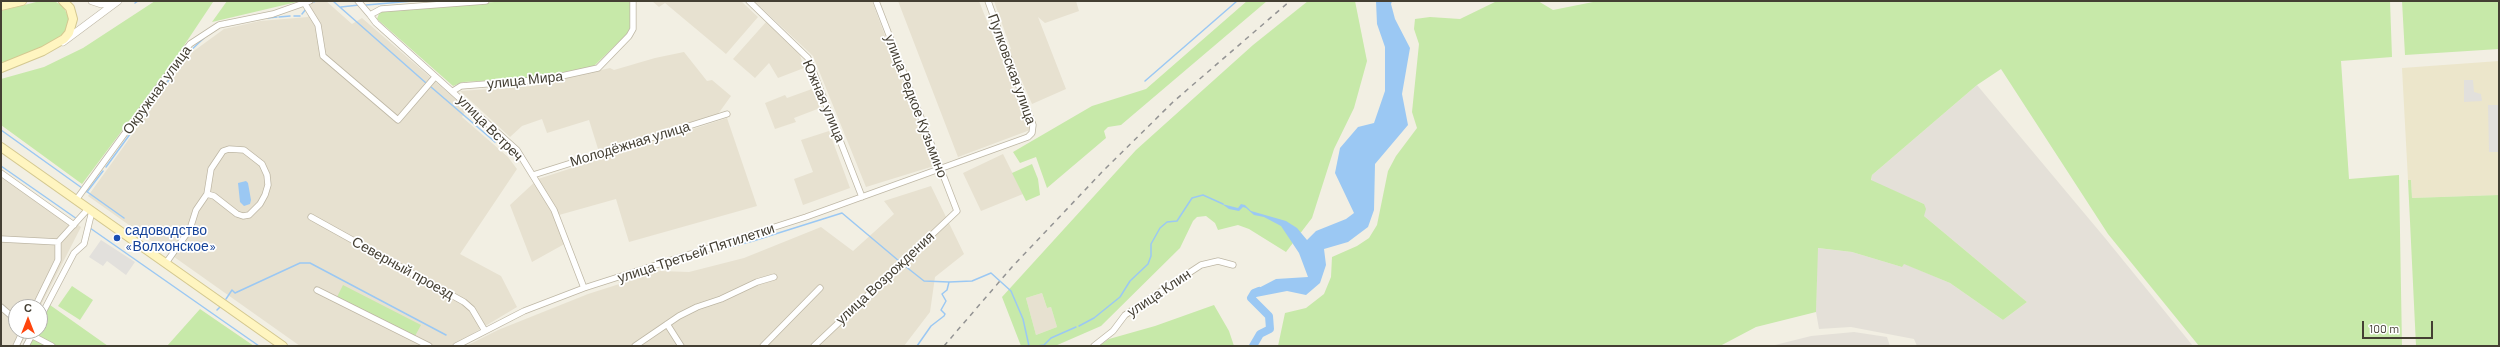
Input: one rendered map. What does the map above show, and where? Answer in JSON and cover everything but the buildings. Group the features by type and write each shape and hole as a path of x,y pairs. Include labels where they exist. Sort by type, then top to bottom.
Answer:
{"main road":[{"path":"1,6 22,1"},
{"path":"1,68 44,51 57,44 69,33 72,24 72,12 63,1"},
{"path":"1,147 283,346"}],"street":[{"path":"92,1 101,4 114,1"},
{"path":"44,51 83,28 118,1"},
{"path":"358,1 370,15 382,9 486,1"},
{"name":"улица Мира","path":"453,92 461,86 548,79 598,68 629,36 633,29 633,1"},
{"name":"Южная улица","path":"748,1 808,58 862,197"},
{"name":"улица Редкое Кузьмино","path":"876,1 957,211"},
{"name":"Пулковская улица","path":"940,170 1028,137 1034,129 988,1"},
{"path":"307,3 318,25 323,56 398,120 435,77"},
{"name":"Окружная улица","path":"76,200 190,44 220,25 273,14 307,3"},
{"name":"улица Встреч","path":"370,15 435,77 517,150 554,210 584,288"},
{"name":"Молодёжная улица","path":"533,175 727,114"},
{"path":"166,263 190,229 196,210 207,194 211,170 218,157 229,149 244,150 255,157 262,164 267,175 268,185 265,195 260,204 249,215 243,216 237,214 214,196 207,194"},
{"name":"улица Третьей Пятилетки","path":"456,346 524,311 584,288 768,230 940,170"},
{"path":"2,176 74,225"},
{"path":"39,299 58,260 58,242 90,210"},
{"path":"48,303 74,253 84,244 90,210"},
{"name":"улица Возрождения","path":"814,346 957,211"},
{"name":"Северный проезд","path":"311,217 464,302 472,309 485,330"},
{"path":"1,239 58,242"},
{"name":"улица Клин","path":"1094,346 1110,335 1125,315 1201,265 1218,261 1233,265"},
{"path":"635,346 667,324 697,307 721,299 757,282 774,277"},
{"path":"763,346 820,288"},
{"path":"317,290 429,346"},
{"path":"667,324 681,346"},
{"path":"41,339 52,346"}],"shaded area":[{"path":"316,1 326,1 352,24 362,18 467,109 462,117 508,157 517,169 460,254 501,276 517,307 452,346 300,346 88,196 191,53 224,29 260,21 308,17 310,5"},
{"path":"652,1 741,1 758,17 726,54 665,3 659,7"},
{"path":"754,1 872,1 934,166 866,187 813,56"},
{"path":"898,1 979,1 1030,130 958,157"},
{"path":"994,1 1076,1 1079,11 1045,23 1038,17 1066,89 1032,104 1008,50 1011,49"},
{"path":"766,22 800,55 804,68 778,78 769,63 755,78 733,59"},
{"path":"684,52 707,81 712,80 731,96 718,114 599,152 589,120 547,133 542,119 522,126 510,137 460,91 532,86 610,68 614,70 655,58"},
{"path":"2499,61 2499,195 2412,198 2411,180 2408,180 2402,68"},
{"path":"2464,80 2473,80 2474,92 2481,94 2482,101 2464,102"},
{"path":"1977,85 2193,346 1917,346 1914,339 1851,327 1819,329 1816,312 1817,248 1852,252 1902,267 1903,263 1950,283 2003,320 2027,302 1924,216 1924,204 1871,181 1872,175"},
{"path":"812,89 820,108 794,118 796,122 775,129 765,103 785,95 787,98"},
{"path":"2488,105 2499,105 2499,152 2489,152"},
{"path":"727,118 757,206 629,242 616,199 559,215 568,242 532,262 510,205 538,179"},
{"path":"829,131 850,188 803,205 794,179 813,172 801,140"},
{"path":"1003,154 1023,194 981,211 963,173"},
{"path":"1,170 81,227 44,299 8,299 8,339 24,339 20,346 1,346"},
{"path":"931,186 964,254 935,277 930,312 904,346 466,346 498,330 588,294 660,271 689,272 744,258 821,227 853,251 894,214 884,201"},
{"path":"101,240 135,262 126,275 107,261 103,266 89,257"},
{"path":"1042,293 1047,308 1051,307 1057,327 1036,335 1026,298"},
{"path":"1854,332 1887,337 1890,346 1771,346 1811,336"}],"green space":[{"path":"40,1 56,2 63,6 69,18 66,32 51,43 1,64 1,11"},
{"path":"155,1 213,2 169,68 82,184 1,125 1,79 44,67 83,48"},
{"path":"227,1 301,1 212,22"},
{"path":"507,1 631,1 632,23 627,34 594,66 551,77 463,82 453,86 377,19 380,11"},
{"path":"1247,1 1267,1 1121,125 1108,127 1104,131 1106,138 1047,188 1036,157 1020,163 1013,152 1092,106 1146,89"},
{"path":"1308,1 1355,1 1367,61 1354,108 1334,149 1312,218 1286,252 1249,229 1238,225 1218,230 1215,223 1206,216 1197,217 1193,221 1180,248 1101,326 1055,346 1021,346 1002,297 1136,150 1253,45","holes":["1042,293 1047,308 1051,307 1057,327 1036,335 1026,298"]},
{"path":"1497,1 1538,1 1553,10 1598,1 2390,1 2392,57 2341,61 2349,179 2399,175 2402,346 2199,346 2108,234 2001,69 1977,85 1872,175 1871,180 1924,204 1926,209 1924,216 2027,302 2003,320 1950,283 1904,264 1902,267 1852,252 1818,248 1816,312 1756,327 1720,346 1278,346 1285,313 1306,308 1324,294 1331,277 1332,257 1357,246 1369,238 1377,225 1388,171 1396,156 1417,128 1412,112 1419,44 1414,29 1415,19 1430,17 1460,19"},
{"path":"2402,1 2499,1 2499,49 2405,55"},
{"path":"1032,164 1038,179 1040,195 1026,201 1012,173"},
{"path":"2408,180 2411,180 2412,198 2499,195 2499,346 2416,346"},
{"path":"343,285 421,325 415,336 337,297"},
{"path":"72,286 93,300 80,320 58,306"},
{"path":"50,305 108,346 29,346 33,339 48,339 48,309"},
{"path":"1214,305 1229,331 1234,346 1099,346 1109,339 1155,326"},
{"path":"200,309 254,346 167,346"}],"water":[{"path":"1376,1 1392,1 1391,4 1395,19 1410,48 1402,94 1408,125 1375,164 1374,210 1368,227 1348,242 1324,249 1326,265 1320,283 1306,295 1287,291 1251,298 1251,292 1276,279 1308,277 1299,253 1281,226 1264,217 1254,215 1246,208 1243,207 1239,211 1229,209 1222,204 1238,208 1241,204 1245,205 1251,211 1286,221 1297,228 1307,240 1316,231 1346,219 1354,213 1335,173 1340,148 1358,127 1374,123 1385,91 1385,47 1377,24"},
{"path":"246,181 248,183 251,200 250,204 244,206 240,202 238,183"}],"waterway":[{"path":"333,1 426,83"},
{"path":"366,5 413,1"},
{"path":"1145,81 1237,1"},
{"path":"341,7 359,5"},
{"path":"302,14 306,9"},
{"path":"279,17 290,16"},
{"path":"294,16 300,16"},
{"path":"268,18 277,17"},
{"path":"137,125 188,53 204,38"},
{"path":"431,87 495,142"},
{"path":"1,130 82,188"},
{"path":"106,167 133,130"},
{"path":"1,166 77,219"},
{"path":"87,192 103,171"},
{"path":"86,191 124,218"},
{"path":"1079,326 1094,318 1120,297 1130,281 1148,264 1151,256 1151,244 1160,228 1167,222 1177,221 1192,198 1203,195 1223,204"},
{"path":"726,248 842,213 899,261"},
{"path":"90,228 259,346"},
{"path":"226,299 232,290 235,293 300,263 310,263 446,335"},
{"path":"905,266 924,281 949,282"},
{"path":"917,346 931,326 944,316 945,314 941,310 946,301 942,294 947,290 949,282 972,281 991,273 1011,291 1023,319 1029,346"},
{"path":"1253,346 1260,334 1270,329 1269,316 1251,298 1254,293 1259,291"},
{"path":"217,310 220,307"},
{"path":"1037,346 1044,345 1051,338 1076,327"}],"railway":[{"path":"944,346 1012,267 1103,171 1173,102 1290,1"}],"place":[{"name":"садоводство «Волхонское»","path":"117,238"}]}
